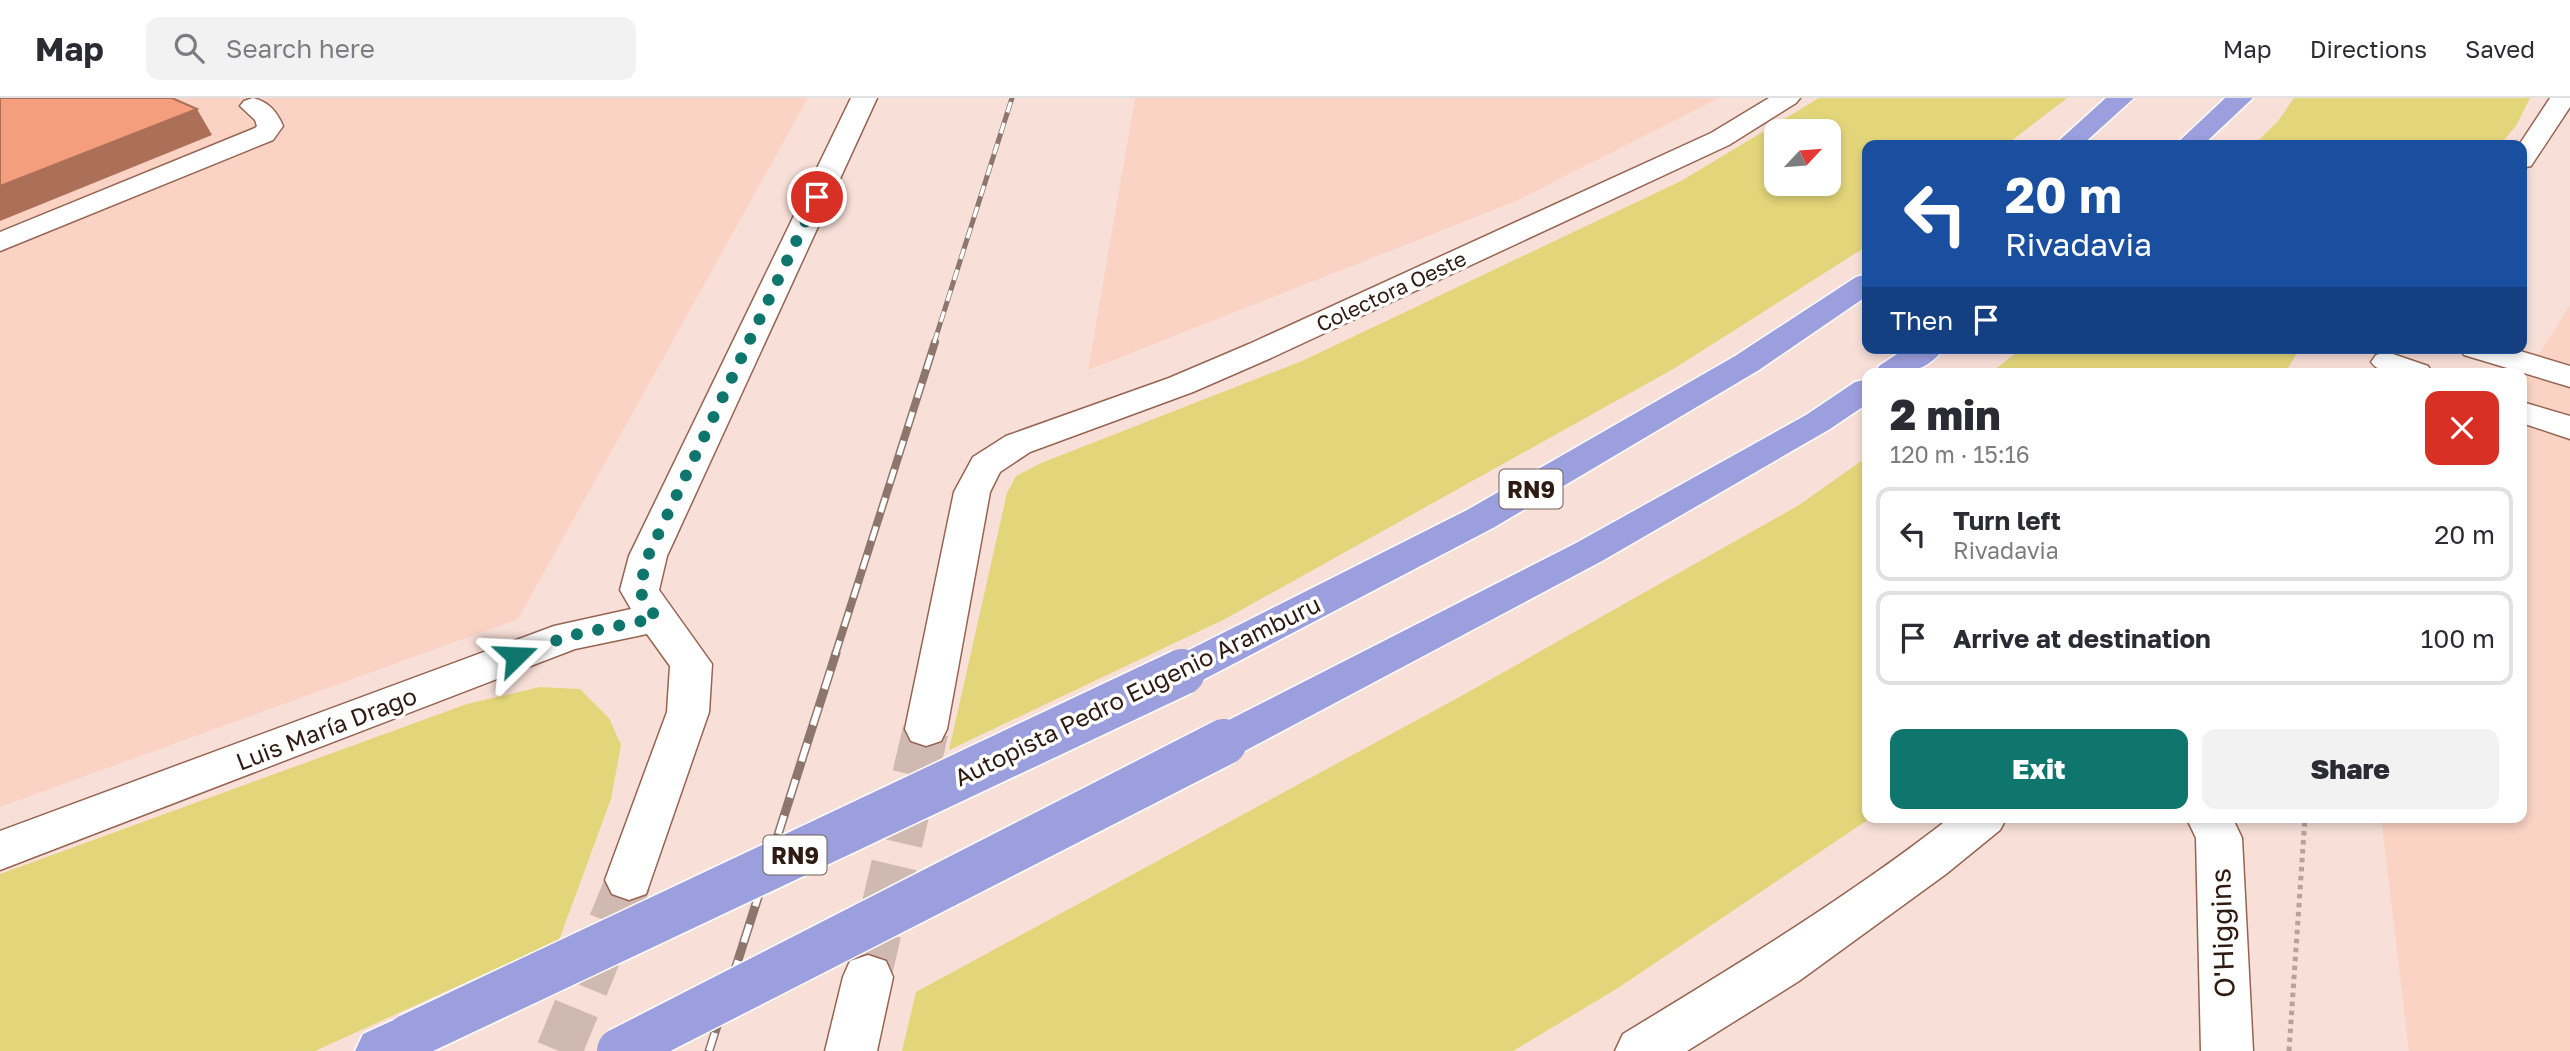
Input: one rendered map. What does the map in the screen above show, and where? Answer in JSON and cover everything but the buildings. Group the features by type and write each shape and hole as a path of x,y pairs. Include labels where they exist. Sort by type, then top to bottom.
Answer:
{"highway":[{"path":"2073,140 2121,98"},
{"path":"2194,140 2240,98"},
{"name":"Autopista Pedro Eugenio Aramburu","path":"395,1044 1182,672 1480,519 1747,363 1862,286"},
{"path":"1898,368 1919,354"},
{"path":"620,1051 1589,552 1818,422 1862,392"}],"street":[{"path":"629,880 688,712 691,664 656,618 639,590 648,556 864,98"},
{"name":"Colectora Oeste","path":"926,729 972,492 986,465 1018,444 1181,384 1273,346 1720,139 1787,98"},
{"path":"2527,152 2563,98"},
{"path":"0,242 264,134 270,126 266,116 253,106"},
{"path":"2495,354 2570,377"},
{"path":"2527,414 2570,428"},
{"name":"Luis María Drago","path":"0,851 568,636 656,618"},
{"path":"1641,1051 1781,965 1930,860 1976,823"},
{"name":"O'Higgins","path":"2212,823 2219,838 2227,1051"},
{"path":"851,1051 868,976"}],"path":[{"path":"2289,1051 2305,823"}],"shaded area":[{"path":"0,98 808,98 518,619 0,807"},
{"path":"1135,98 1719,98 1514,202 1088,370"},
{"path":"1819,98 2067,98 2012,140 1862,140 1862,249 1675,368 1225,619 949,750 1007,493 1016,476 1041,463 1302,361 1681,181 1764,131 1764,196 1841,196 1841,119 1784,119"},
{"path":"2294,98 2530,98 2516,126 2504,140 2259,140 2278,121"},
{"path":"2570,305 2570,1051 2409,1051 2382,823 2527,823 2527,373"},
{"path":"2015,354 2296,354 2288,368 1997,368"},
{"path":"1862,461 1863,823 1618,988 1513,1051 902,1051 916,992 1463,695 1799,505"},
{"path":"540,687 580,689 609,718 621,745 611,799 559,940 315,1051 0,1051 0,874 467,704"}],"tunnel":[{"path":"868,977 926,729"},
{"path":"559,1051 629,880"}],"railway":[{"path":"934,343 1012,98"},
{"path":"835,655 935,342"},
{"path":"709,1051 836,653"}],"route":[{"path":"516,656 568,636 656,618 639,590 648,556 817,197"}]}
